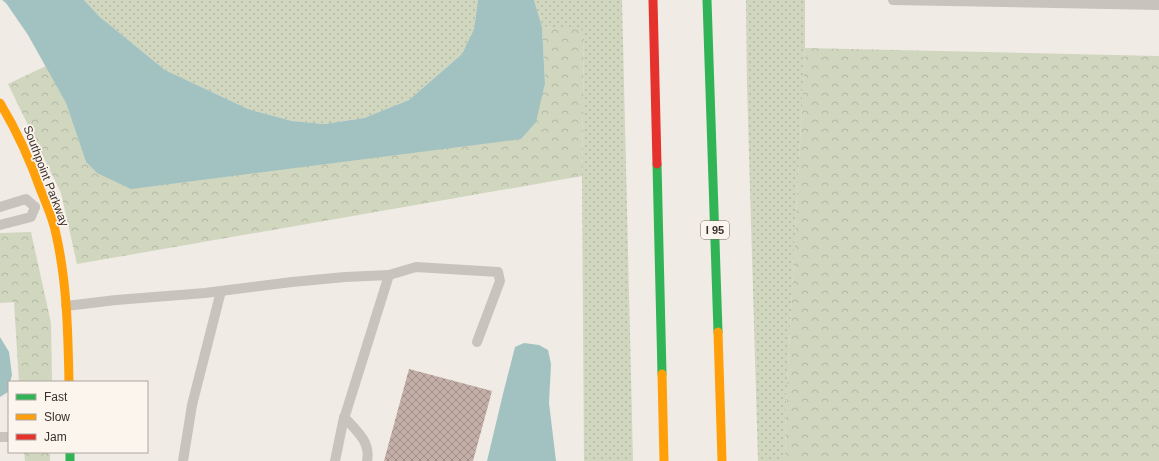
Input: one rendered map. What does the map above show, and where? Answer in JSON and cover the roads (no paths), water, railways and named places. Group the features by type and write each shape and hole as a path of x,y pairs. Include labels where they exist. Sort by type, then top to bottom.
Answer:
{"main road":[{"path":"653,0 664,461"},
{"name":"I 95","path":"708,0 722,461"},
{"name":"Southpoint Parkway","path":"0,103 27,154 47,204 56,233 67,316 68,381"}],"lane":[{"path":"893,0 1159,5"},
{"path":"0,207 26,199 35,207"},
{"path":"35,207 47,204"},
{"path":"0,225 31,217 35,207"},
{"path":"66,306 221,291 292,282 389,275 416,267 498,272 500,280 477,342"},
{"path":"335,461 344,417 389,275"},
{"path":"183,461 192,405 221,291"},
{"path":"344,417 363,438 367,448 367,461"}],"water":[{"path":"2,0 84,0 100,17 165,70 248,109 292,121 324,124 364,118 409,100 462,54 474,29 478,0 534,0 542,27 545,83 536,122 521,139 131,189 97,173 86,162 66,103 28,35 6,3"},
{"path":"0,337 9,352 12,375 10,381 8,381 8,392 0,397"},
{"path":"524,343 539,345 548,350 551,364 549,403 556,461 487,461 515,347"}]}
